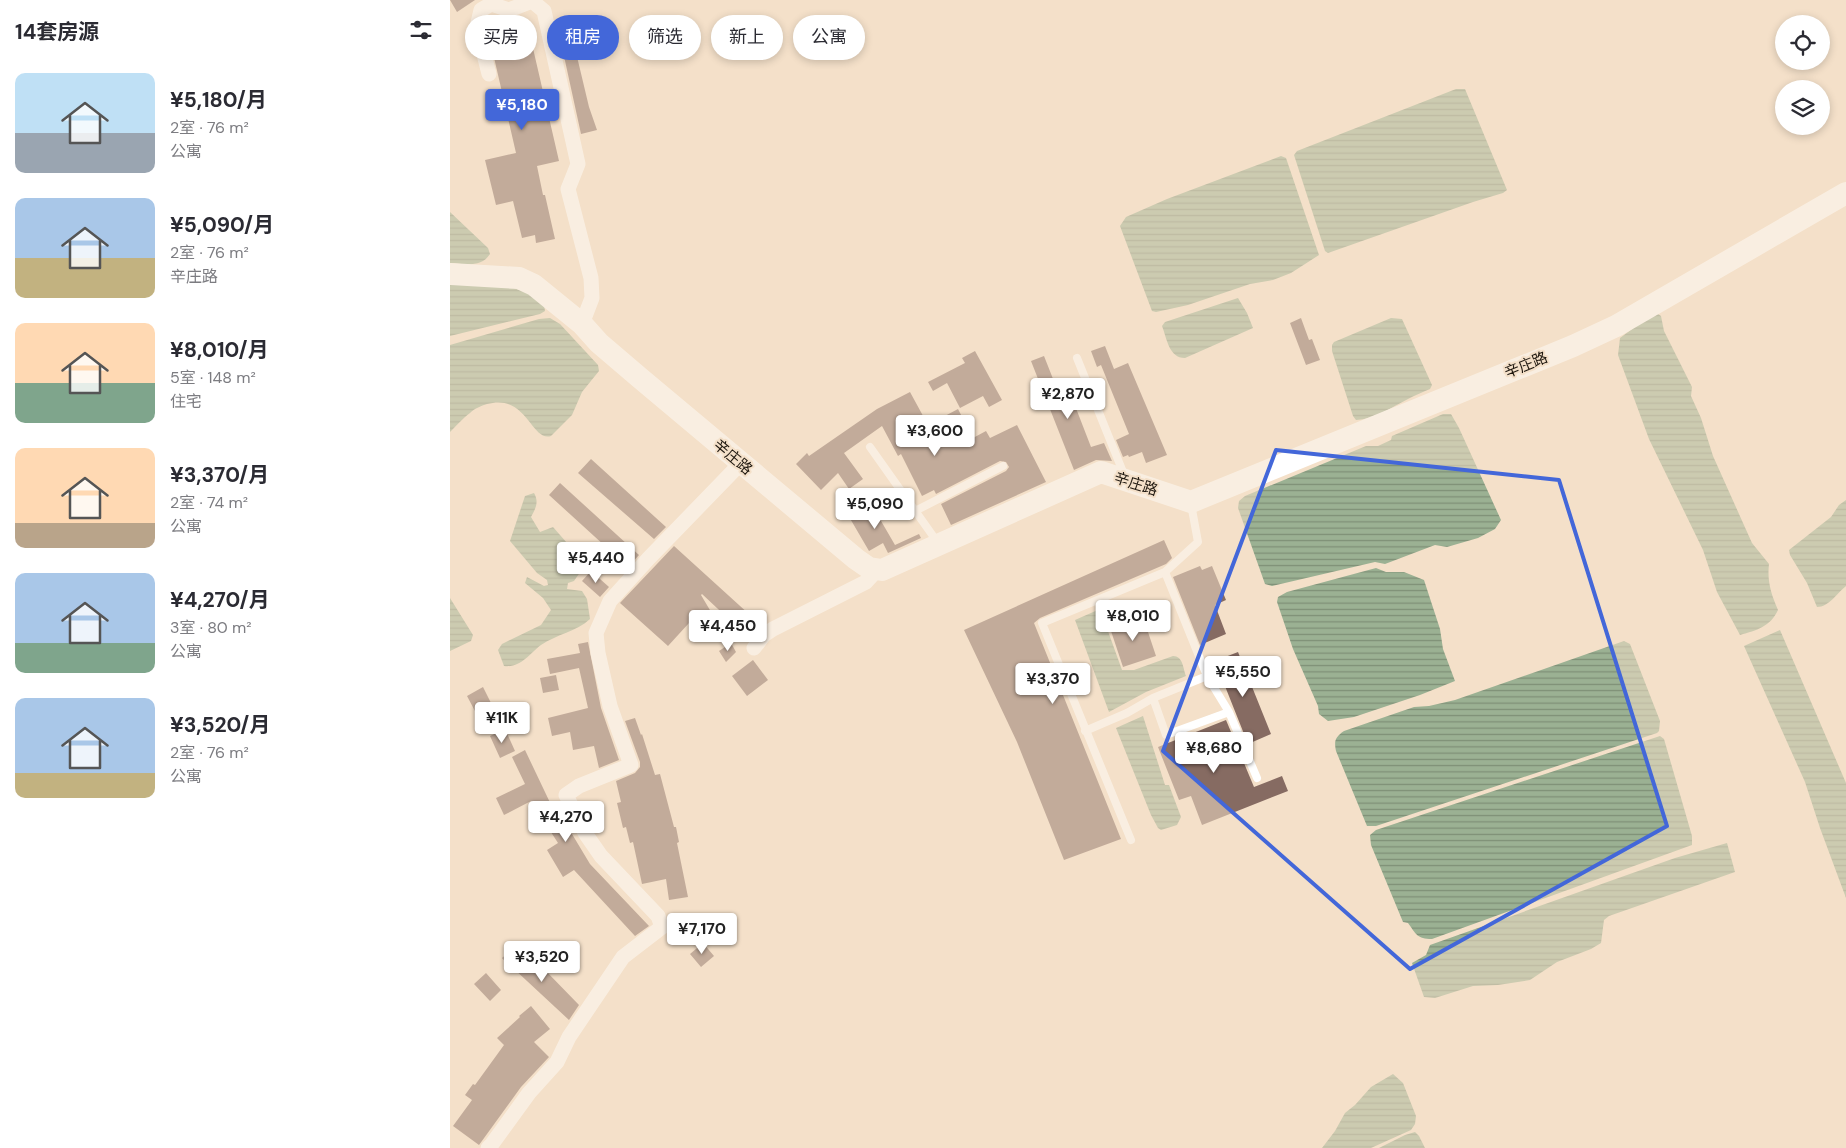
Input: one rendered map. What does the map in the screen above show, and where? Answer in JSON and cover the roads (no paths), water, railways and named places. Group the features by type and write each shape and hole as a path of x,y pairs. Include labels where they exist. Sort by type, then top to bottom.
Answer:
{"street":[{"path":"489,74 477,27 481,10 491,4 509,10 532,1 544,10 578,164 568,189 591,278 592,298 582,324"},
{"name":"辛庄路","path":"450,274 519,278 534,285 582,324 599,343 856,560 869,568 882,570 1101,472 1191,502 1573,346 1616,326 1846,193"},
{"path":"488,1148 529,1093 557,1062 570,1036 623,957 662,926 658,916 595,848 585,833 566,795 579,786 631,765 610,706 598,653 596,632 610,601 741,463"},
{"path":"754,648 764,635 773,629 866,582 878,569"}],"lane":[{"path":"1077,358 1127,481"},
{"path":"870,447 939,544"},
{"path":"915,511 1004,466"},
{"path":"1131,840 1084,731 1042,623 1165,572 1198,542 1191,502"},
{"path":"1165,572 1207,676 1229,712 1257,778"},
{"path":"1084,731 1127,713 1153,698 1207,676"},
{"path":"1153,698 1166,735 1229,712"}]}
